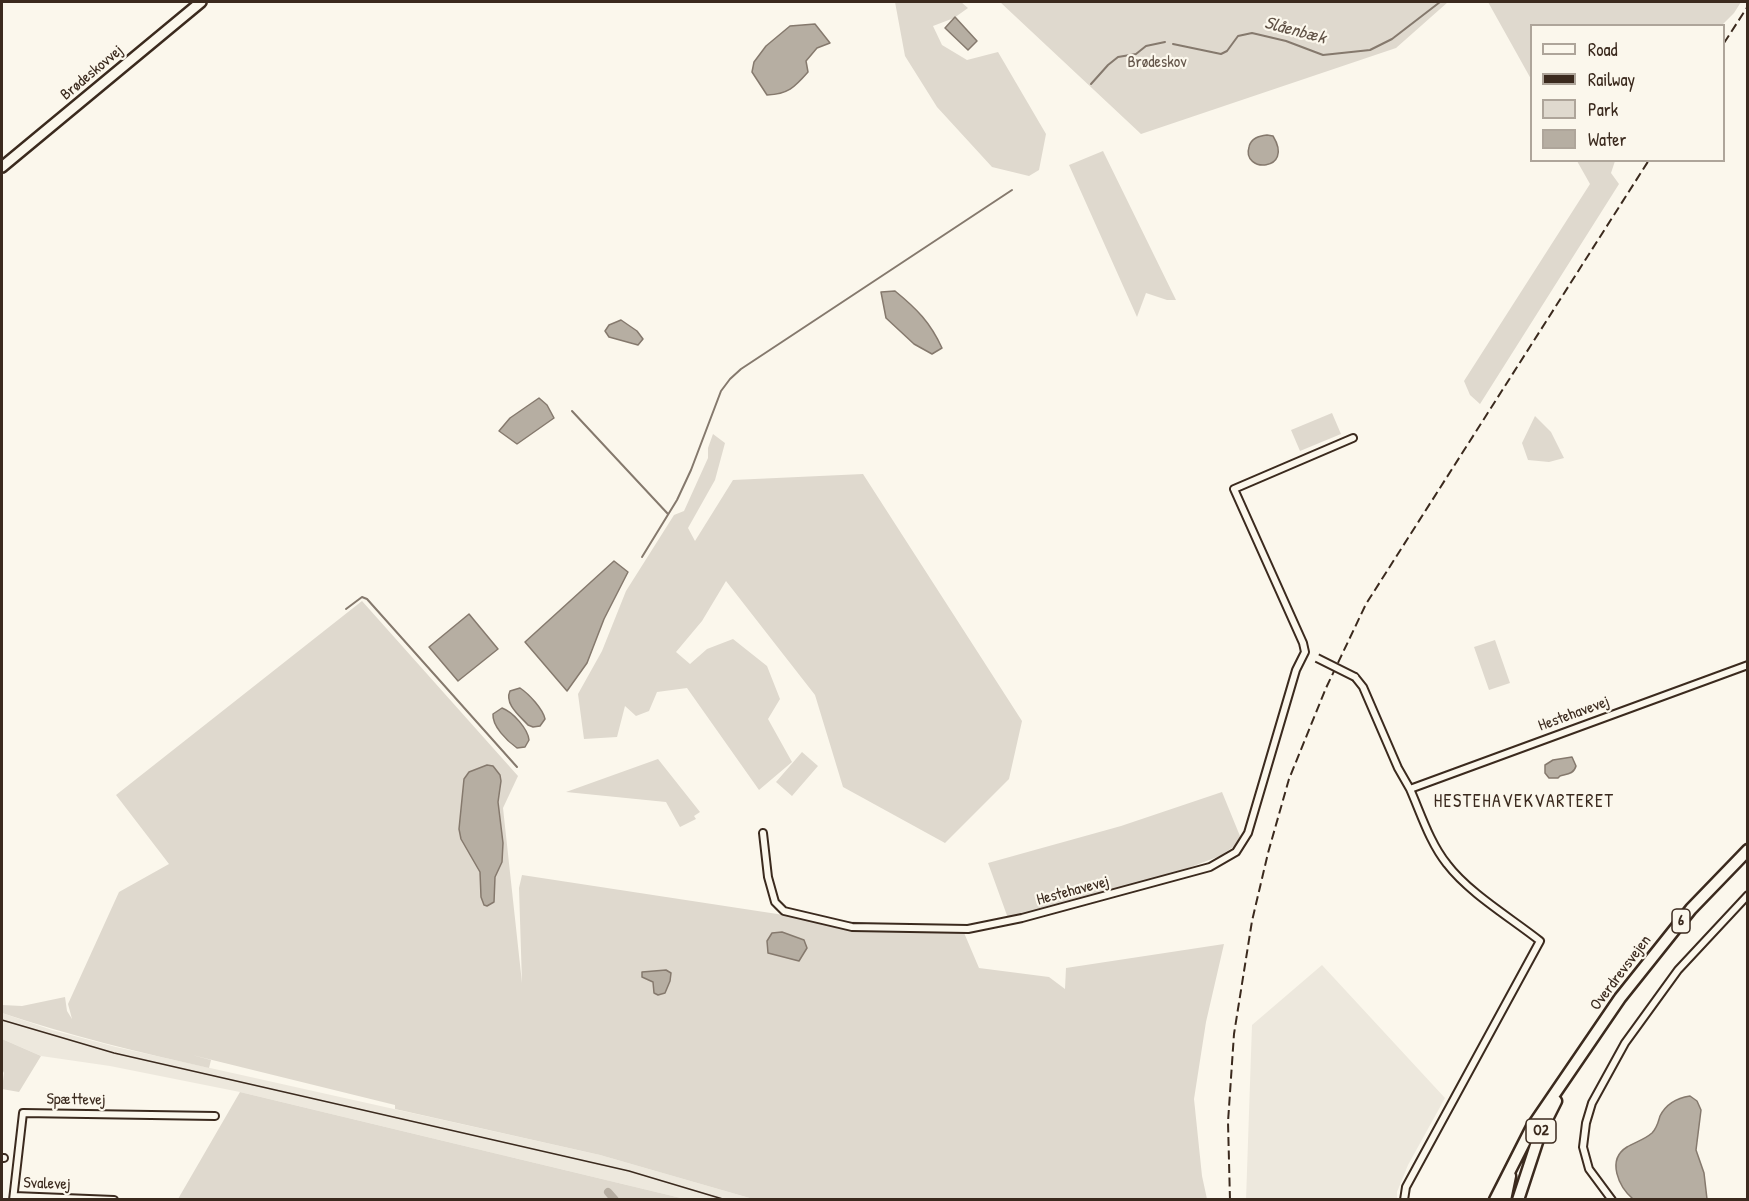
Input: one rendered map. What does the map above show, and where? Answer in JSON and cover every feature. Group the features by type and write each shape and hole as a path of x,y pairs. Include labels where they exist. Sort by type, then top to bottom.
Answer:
{"main road":[{"name":"Overdrevsvejen","path":"1495,1200 1532,1127 1620,998 1665,939 1748,850"},
{"name":"Overdrevsvejen","path":"1518,1200 1540,1133 1574,1066"},
{"path":"1505,1200 1512,1164"}],"street":[{"name":"Brødeskovvej","path":"2,167 201,2"},
{"path":"1353,438 1234,489 1304,643 1305,652 1355,676 1363,687 1398,768 1446,864 1462,881 1540,941 1406,1187 1404,1200"},
{"name":"Hestehavevej","path":"763,833 768,877 775,902 784,911 852,927 968,929 1022,918 1210,867 1236,852 1248,832 1296,669 1305,652"},
{"name":"Hestehavevej","path":"1410,789 1748,664"},
{"path":"1612,1200 1589,1169 1583,1147 1592,1102 1625,1043 1678,970 1748,895"},
{"name":"Spættevej","path":"14,1198 23,1113 215,1116"},
{"name":"Svalevej","path":"14,1198 114,1200"}],"shaded area":[{"path":"1322,965 1445,1098 1408,1165 1397,1192 1397,1199 1246,1200 1252,1025"},
{"path":"2,1013 52,1030 116,1047 600,1155 753,1199 685,1199 240,1092 110,1066 41,1056 2,1039"}],"green space":[{"path":"895,2 961,2 968,8 954,18 933,26 942,45 967,60 998,52 1046,134 1039,170 1029,176 992,167 937,107 905,56"},
{"name":"Brødeskov","path":"1000,2 1448,2 1396,48 1141,134"},
{"path":"1488,2 1741,2 1723,24 1530,24 1530,77"},
{"path":"1103,151 1176,300 1167,300 1146,293 1137,317 1069,165"},
{"path":"1578,162 1615,162 1611,173 1619,184 1480,404 1470,395 1464,381 1590,184"},
{"path":"1332,413 1341,434 1300,451 1291,430"},
{"path":"1535,416 1551,432 1564,458 1549,462 1528,460 1522,443"},
{"path":"713,434 725,443 715,480 688,528 695,541 733,480 863,474 1022,721 1009,779 945,843 843,787 815,695 726,581 702,621 676,652 690,664 707,649 733,639 767,666 780,699 768,719 792,762 759,790 687,688 657,692 649,711 636,716 625,706 617,737 584,739 578,694 602,651 626,591 674,515 684,511 708,458 708,448"},
{"path":"362,601 518,776 503,808 522,983 519,888 522,875 810,919 962,928 979,968 1049,977 1065,989 1066,968 1224,944 1206,1022 1194,1099 1202,1176 1207,1199 753,1199 600,1155 395,1109 395,1105 192,1055 211,1060 209,1068 157,1056 2,1013 2,1005 22,1006 65,997 67,1011 72,1019 68,1004 119,892 169,864 116,795"},
{"path":"1495,640 1510,683 1489,690 1474,647"},
{"path":"802,752 818,766 792,796 776,782"},
{"path":"658,759 700,812 694,816 696,819 680,827 666,802 566,792"},
{"path":"1222,792 1242,841 1220,856 1167,876 1009,921 988,863 1121,826"},
{"path":"2,1039 41,1056 19,1092 2,1089 4,1073"},
{"path":"240,1092 656,1192 685,1199 178,1199"}],"water":[{"path":"955,17 977,41 968,50 945,28"},
{"path":"815,24 830,43 817,48 806,61 808,72 794,86 786,92 767,95 752,72 754,62 766,46 790,26"},
{"path":"1267,135 1273,136 1278,148 1277,157 1266,165 1259,164 1252,161 1249,147 1253,140"},
{"path":"895,291 922,316 942,348 932,354 914,344 886,318 881,292"},
{"path":"621,320 637,331 643,339 638,345 609,337 605,331 609,325"},
{"path":"539,398 547,405 554,418 517,444 499,431 510,418"},
{"path":"614,561 628,572 604,619 587,663 567,691 525,642"},
{"path":"469,614 498,649 458,681 429,647"},
{"path":"520,688 542,711 545,719 540,726 528,725 511,705 510,691"},
{"path":"502,708 515,717 526,731 529,740 525,747 517,748 495,723 493,714"},
{"path":"1572,757 1576,766 1572,772 1558,778 1549,778 1545,773 1545,765 1553,760"},
{"path":"487,765 493,766 500,775 498,802 503,843 502,862 495,877 494,902 487,906 484,905 481,897 480,872 461,839 459,829 464,779 469,772"},
{"path":"782,932 804,940 807,948 799,961 768,953 767,941 772,933"},
{"path":"666,970 671,973 670,981 665,993 658,995 654,993 653,982 642,977 642,972"},
{"path":"1690,1096 1697,1101 1701,1110 1696,1150 1704,1173 1707,1199 1633,1199 1619,1181 1617,1159 1627,1147 1652,1133 1662,1112 1669,1105 1676,1100"}],"waterway":[{"name":"Slåenbæk","path":"1173,44 1221,54 1227,51 1238,36 1252,33 1286,41 1323,55 1370,50 1392,39 1440,2"},
{"name":"Slåenbæk","path":"1091,84 1118,57 1136,54 1146,46 1165,42"},
{"path":"642,557 677,500 721,391 730,379 741,369 1012,190"},
{"path":"572,411 668,514"},
{"path":"346,609 362,597 367,599 517,767"},
{"path":"608,1192 615,1200"}],"tram line":[{"path":"2,1020 114,1053 629,1171 726,1200"}],"railway":[{"path":"1725,41 1748,6"},
{"path":"1230,1200 1228,1122 1234,1034 1252,921 1289,779 1326,688 1366,604 1648,162"}],"district":[{"name":"HESTEHAVEKVARTERET","path":"1524,802"}]}
